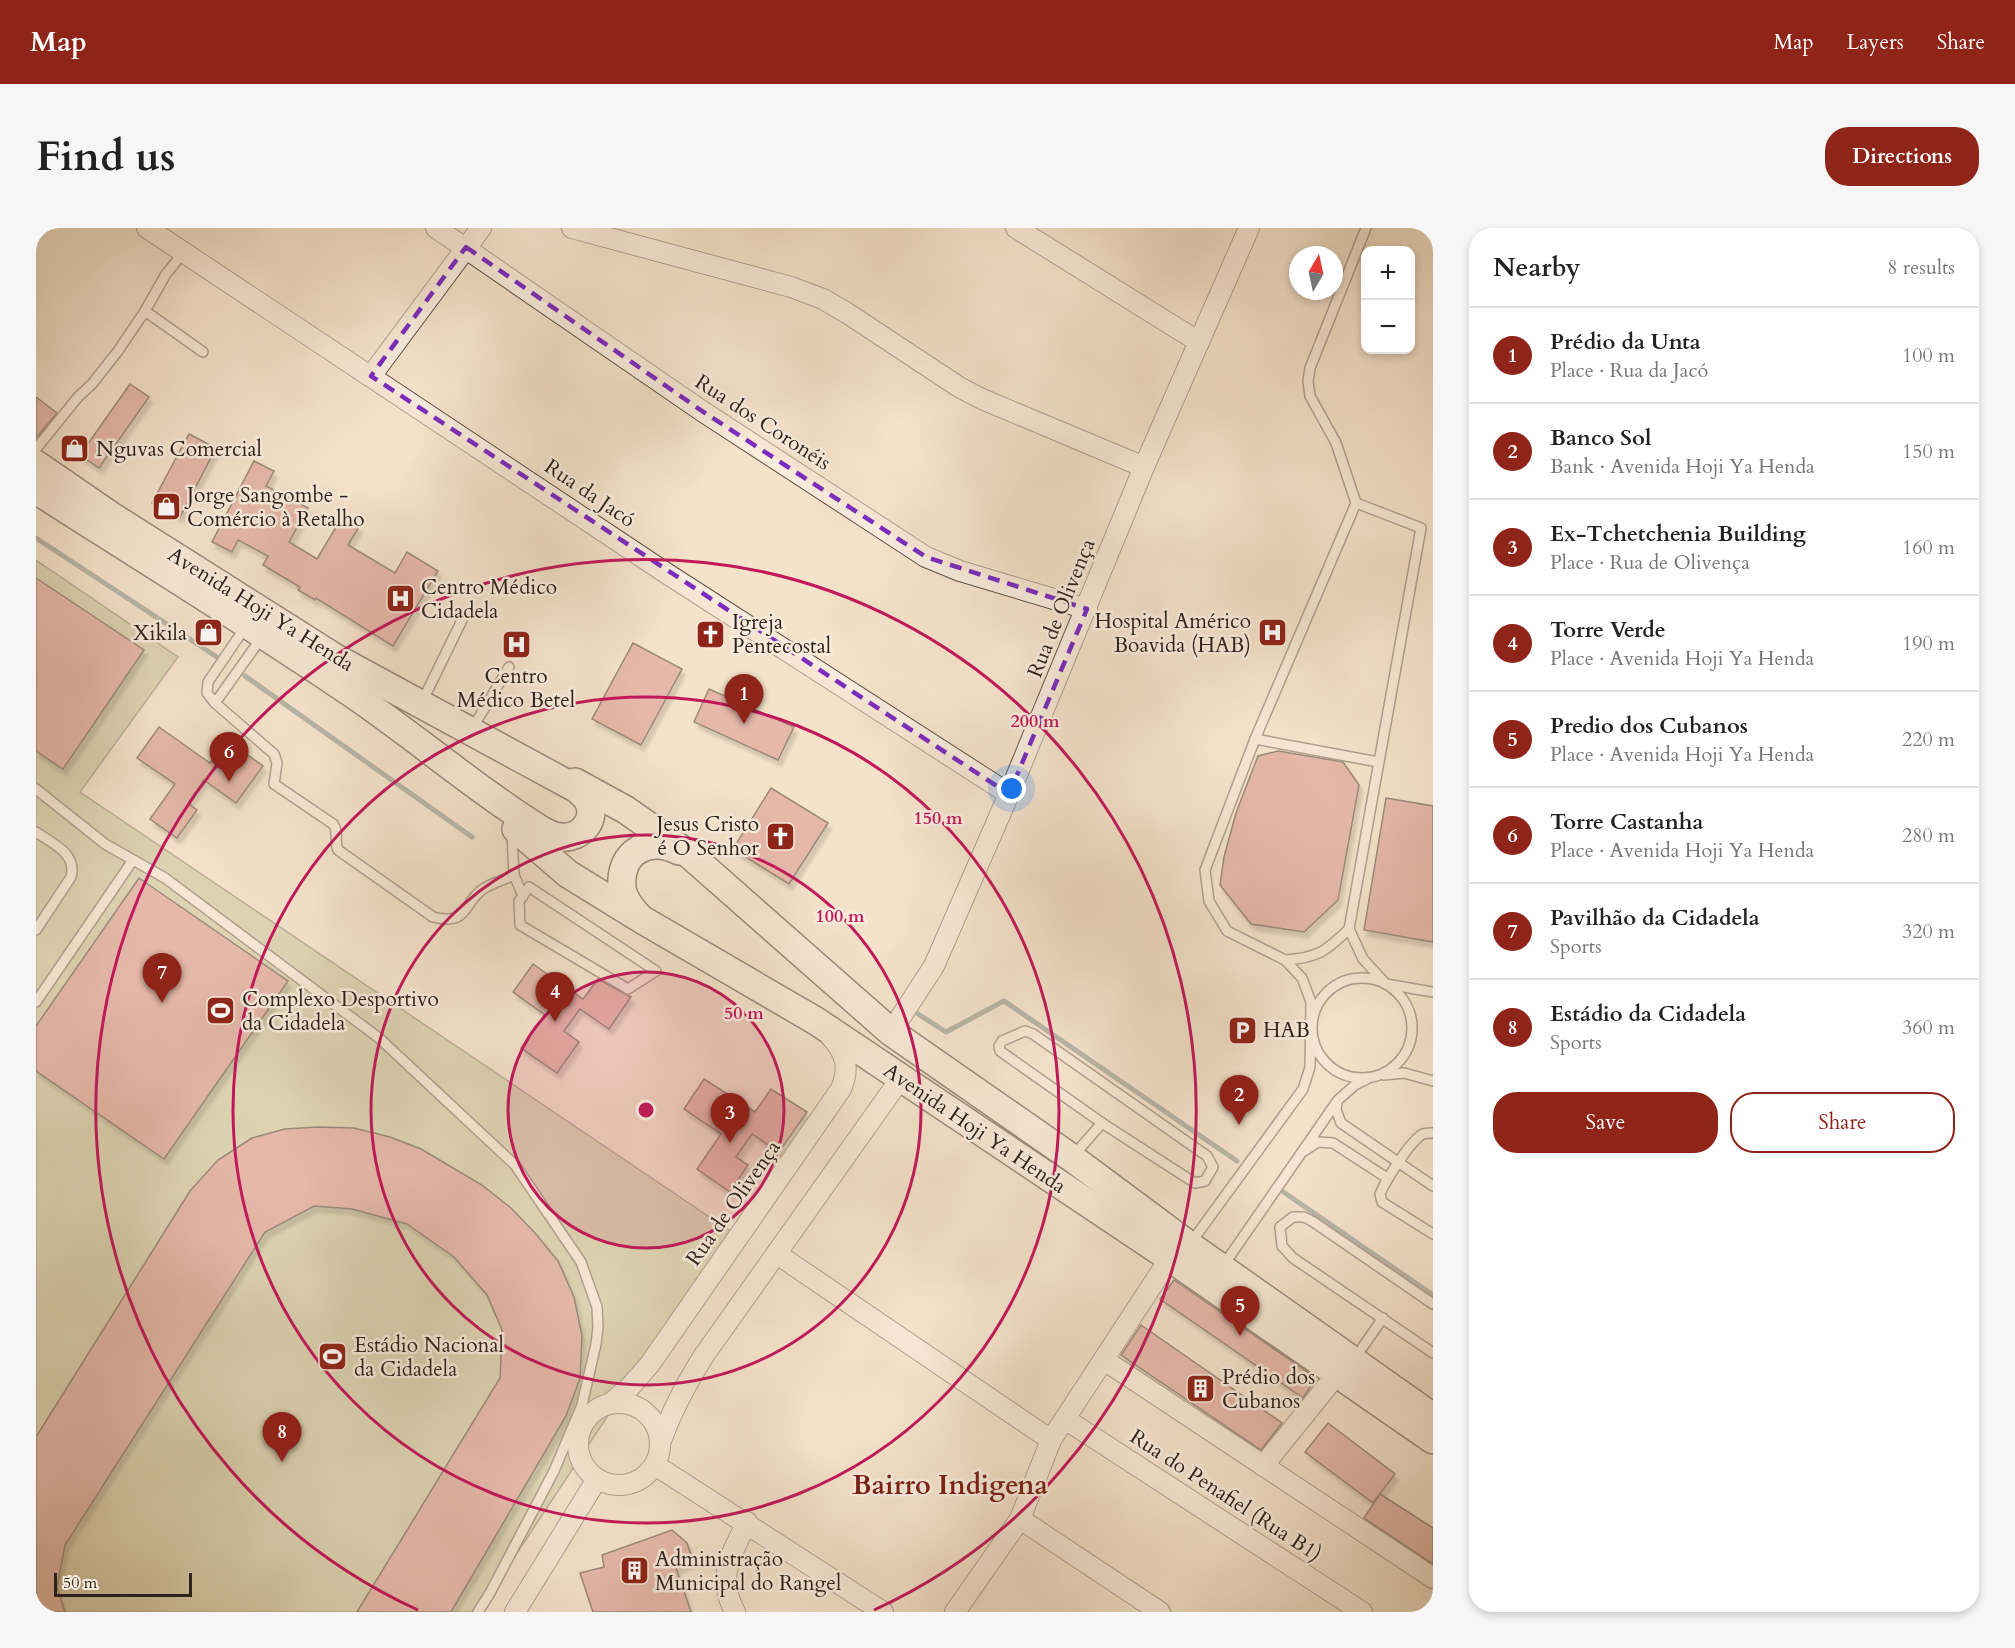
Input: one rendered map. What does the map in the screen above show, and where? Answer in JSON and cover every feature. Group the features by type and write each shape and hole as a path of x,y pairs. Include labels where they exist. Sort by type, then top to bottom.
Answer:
{"main road":[{"name":"Avenida Hoji Ya Henda","path":"36,464 113,517 334,657 482,737"},
{"name":"Avenida Hoji Ya Henda","path":"36,490 256,629 375,710 451,768 568,873 641,919 816,1021 901,1078 1180,1252 1346,1366 1433,1417"},
{"path":"451,768 543,831 558,837 569,837 585,828 590,821 591,807 577,789 482,737"},
{"path":"482,737 592,790 626,810 690,855"},
{"path":"641,919 628,905 622,888 624,868 633,855 641,847 654,843 667,845 690,855"},
{"name":"Avenida Hoji Ya Henda","path":"690,855 891,1032 1072,1158 1180,1252 1222,1268 1346,1366 1433,1440"}],"street":[{"name":"Rua da Jacó","path":"147,228 666,573 1009,794"},
{"name":"Rua dos Coronéis","path":"436,228 702,411 926,558 960,571 1087,609"},
{"path":"371,376 481,228"},
{"path":"572,228 791,287 823,299 982,399 1144,467"},
{"path":"1016,228 1199,342"},
{"name":"Rua de Olivença","path":"891,1032 934,966 1087,609 1144,467 1249,228"},
{"name":"Rua de Olivença","path":"611,1403 630,1387 650,1364 841,1089 846,1077 847,1066 843,1054 839,1046 816,1021"},
{"path":"661,1441 659,1432 646,1412 632,1404 611,1403 601,1406 590,1414 582,1424 577,1442 582,1464 597,1479 608,1484 623,1485 637,1481 647,1474 655,1465 671,1412 686,1383 901,1078"},
{"path":"957,1612 1020,1519 1051,1440 1180,1252"},
{"path":"777,1254 1051,1440"},
{"path":"1104,1360 1433,1578"},
{"path":"1263,1466 1346,1366"},
{"name":"Rua do Penafiel (Rua B1)","path":"1065,1419 1362,1612"},
{"path":"655,1465 747,1522 883,1612"},
{"path":"515,1612 597,1479"},
{"path":"1020,1519 1160,1612"},
{"path":"735,1612 728,1599 725,1584 727,1568 747,1522"}],"lane":[{"path":"1180,1252 1303,1089 1310,1067 1311,1002 1302,978 1285,960 1227,931 1209,901 1205,870 1255,739 1356,503 1336,443 1310,396 1308,381 1310,368 1366,228"},
{"path":"36,449 118,351 166,274 184,252"},
{"path":"145,311 202,352"},
{"path":"1356,503 1421,528 1433,530"},
{"path":"1382,1075 1401,1060 1412,1039 1413,1021 1406,1002 1400,994 1386,984 1363,959 1349,929 1421,528"},
{"path":"420,705 462,620"},
{"path":"256,629 208,682 207,693 215,703 274,754 277,763 274,784 336,827 335,842 338,850 433,917 453,919 462,915 481,890 514,875"},
{"path":"215,703 256,629"},
{"path":"482,737 509,667"},
{"path":"1255,739 1378,762"},
{"path":"36,789 105,844 165,878 379,1038 515,1165 581,1262 597,1307 598,1328 582,1405 554,1471 478,1612"},
{"path":"512,825 514,875 523,896"},
{"path":"36,832 64,851 72,860 74,867 71,877 36,930"},
{"path":"36,1002 133,860"},
{"path":"529,887 656,971 628,988 520,925 519,901 523,896 529,887"},
{"path":"1285,960 1307,958 1329,949 1349,929"},
{"path":"1433,992 1386,984 1370,978 1351,978 1324,994 1314,1010 1311,1032 1316,1050 1325,1063 1339,1074 1352,1078 1369,1078 1404,1073 1433,1081"},
{"path":"1025,1031 1034,1034 1207,1156 1213,1167 1205,1181 1195,1183 1102,1123 1000,1051 999,1046 1002,1041 1025,1031"},
{"path":"1222,1268 1338,1100 1355,1085 1369,1078"},
{"path":"1338,1100 1336,1110 1341,1123 1433,1186"},
{"path":"1072,1158 1102,1123"},
{"path":"1433,1133 1424,1133 1414,1142 1387,1178 1380,1194 1382,1202 1433,1234"},
{"path":"1299,1154 1318,1142 1333,1143 1387,1178"},
{"path":"1433,1304 1312,1221 1304,1217 1293,1217 1281,1227 1282,1246 1293,1258 1433,1353"},
{"path":"1346,1366 1383,1318"}],"highlighted area":[{"path":"466,247 702,411 926,557 1087,609 1009,794 371,376"}],"green space":[{"name":"Complexo Desportivo da Cidadela","path":"36,560 178,657 80,792 730,1231 478,1612 36,1612"}],"building":[{"path":"130,384 149,397 99,468 80,455"},
{"path":"36,397 57,413 36,438"},
{"path":"189,434 216,448 180,517 152,503"},
{"path":"254,461 274,471 266,486 308,508 289,542 317,559 342,517 359,527 348,545 395,573 407,552 438,571 393,646 316,598 315,600 298,590 300,587 263,565 268,556 238,540 232,552 212,542"},
{"path":"36,578 144,650 63,769 36,751"},
{"path":"633,643 682,669 641,745 592,719"},
{"path":"709,689 794,727 778,760 694,722"},
{"path":"159,727 210,763 227,740 263,766 236,803 204,780 188,803 197,810 177,838 150,819 175,784 137,758"},
{"path":"1278,751 1343,762 1359,785 1338,900 1304,932 1251,924 1220,885 1224,857 1236,813 1258,756"},
{"name":"Jesus Cristo é O Senhor","path":"771,788 828,823 789,884 733,849"},
{"path":"1386,798 1433,806 1433,942 1364,930"},
{"path":"139,878 288,981 164,1159 36,1071 36,1026"},
{"path":"533,964 583,999 598,979 631,997 609,1029 580,1009 564,1031 579,1042 557,1073 521,1048 545,1015 513,992"},
{"path":"704,1079 755,1112 771,1089 807,1112 779,1152 752,1134 736,1157 748,1165 730,1192 697,1169 721,1134 684,1109"},
{"path":"354,1128 390,1137 421,1149 482,1185 511,1208 535,1233 558,1261 574,1297 582,1336 580,1378 566,1416 451,1612 357,1612 500,1378 502,1330 487,1295 454,1257 407,1224 352,1209 314,1206 265,1232 65,1545 57,1587 65,1612 36,1612 36,1437 190,1191 218,1160 252,1138 285,1129"},
{"path":"1174,1280 1316,1378 1303,1398 1160,1299"},
{"name":"Prédio dos Cubanos","path":"1141,1325 1282,1423 1261,1450 1121,1355"},
{"name":"Prédio dos Cubanos","path":"1328,1423 1395,1474 1373,1503 1305,1452"},
{"path":"1380,1494 1433,1528 1433,1564 1364,1518"},
{"name":"Administração Municipal do Rangel","path":"672,1530 687,1543 693,1561 676,1568 691,1612 593,1612 580,1573 604,1567 602,1555"}],"waterway":[{"path":"36,538 217,657"},
{"path":"245,676 472,837"},
{"path":"918,1014 946,1032 1004,1001 1237,1161"},
{"path":"1282,1191 1433,1295"}],"place":[{"name":"Nguvas Comercial","path":"75,449"},
{"name":"Jorge Sangombe - Comércio à Retalho","path":"166,507"},
{"name":"Centro Médico Cidadela","path":"400,599"},
{"name":"Xikila","path":"208,633"},
{"name":"Hospital Américo Boavida (HAB)","path":"1272,633"},
{"name":"Igreja Pentecostal","path":"711,634"},
{"name":"Centro Médico Betel","path":"516,645"},
{"name":"Prédio da Unta","path":"744,724"},
{"name":"Torre Castanha","path":"229,782"},
{"name":"Jesus Cristo é O Senhor","path":"780,836"},
{"name":"Pavilhão da Cidadela","path":"162,1003"},
{"name":"Complexo Desportivo da Cidadela","path":"221,1011"},
{"name":"Torre Verde","path":"555,1022"},
{"name":"HAB","path":"1242,1030"},
{"name":"Banco Sol","path":"1239,1125"},
{"name":"Ex-Tchetchenia Building","path":"730,1143"},
{"name":"Predio dos Cubanos","path":"1240,1336"},
{"name":"Estádio Nacional da Cidadela","path":"333,1357"},
{"name":"Prédio dos Cubanos","path":"1201,1389"},
{"name":"Estádio da Cidadela","path":"282,1462"},
{"name":"Administração Municipal do Rangel","path":"634,1571"}],"district":[{"name":"Bairro Indigena","path":"950,1485"}]}
